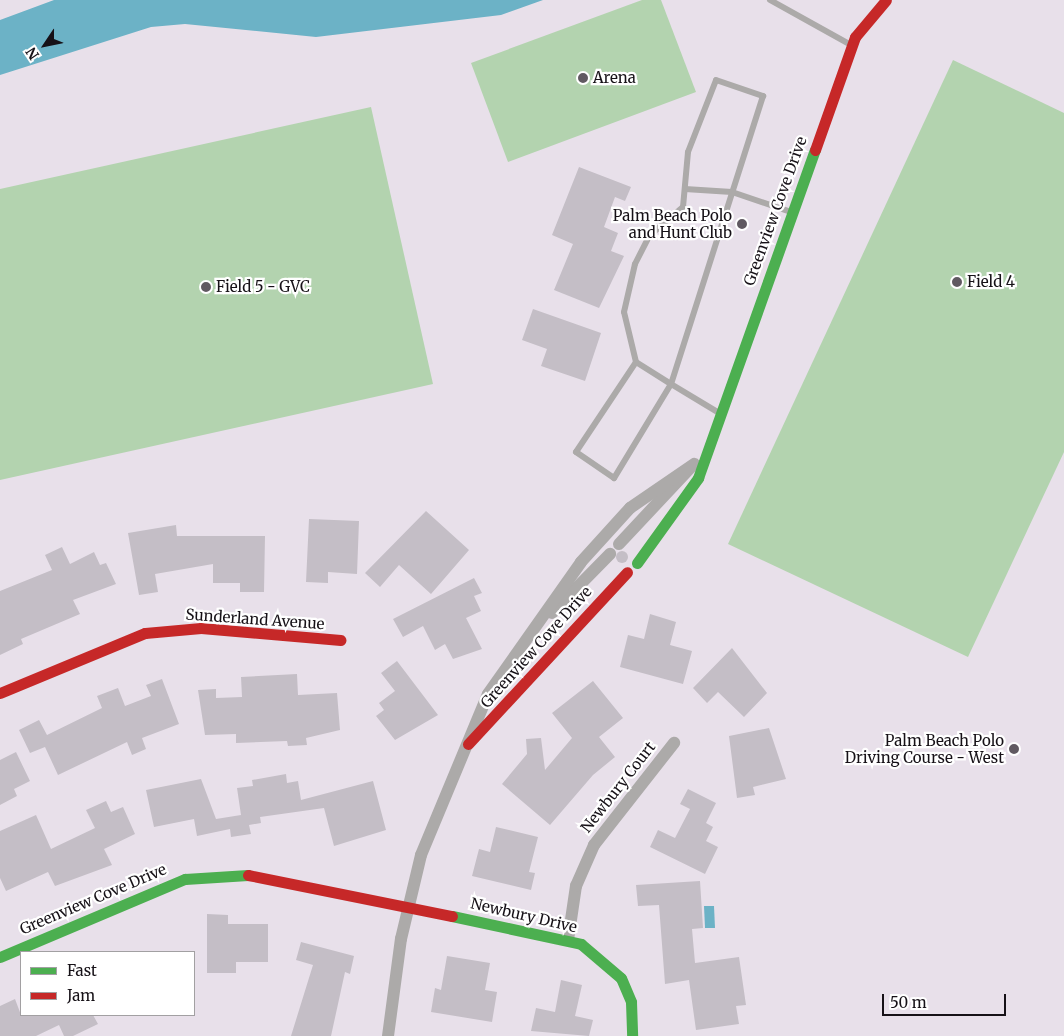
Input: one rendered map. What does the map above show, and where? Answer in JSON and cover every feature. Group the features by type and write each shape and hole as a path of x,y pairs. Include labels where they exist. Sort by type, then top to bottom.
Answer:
{"street":[{"name":"Greenview Cove Drive","path":"637,563 698,478 852,46 886,0"},
{"name":"Greenview Cove Drive","path":"619,544 694,464 710,441"},
{"name":"Greenview Cove Drive","path":"388,1036 408,905 437,810 468,744 488,694 581,562 630,508 694,464"},
{"name":"Greenview Cove Drive","path":"525,640 610,554"},
{"name":"Greenview Cove Drive","path":"468,744 628,572"},
{"name":"Sunderland Avenue","path":"0,693 146,633 201,628 340,640"},
{"name":"Newbury Court","path":"568,940 576,886 594,845 674,743"},
{"name":"Greenview Cove Drive","path":"0,956 152,890 220,874 289,879 408,905"},
{"name":"Newbury Drive","path":"408,905 568,940 591,950 621,978 631,1002 632,1036"}],"lane":[{"path":"770,0 852,46"},
{"path":"636,362 576,452 614,478 671,384 763,96 716,80 688,152 683,207 649,236 635,264 624,312 636,362 671,384 720,413"},
{"path":"685,188 732,192 792,212"}],"green space":[{"name":"Arena","path":"642,0 661,0 696,92 508,162 471,63"},
{"name":"Field 4","path":"953,60 1064,113 1064,452 968,657 728,544"},
{"name":"Field 5 - GVC","path":"371,107 433,384 0,480 0,189"}],"water":[{"path":"54,0 543,0 501,15 316,37 185,24 151,27 0,75 0,20"},
{"path":"704,906 714,906 715,928 705,928"}],"building":[{"path":"579,167 631,187 625,201 615,197 604,227 618,233 611,251 624,256 599,308 554,290 573,244 552,235"},
{"path":"533,309 601,333 585,381 541,366 547,349 522,340"},
{"path":"426,511 469,550 431,594 399,565 380,587 365,573"},
{"path":"309,519 359,521 357,574 328,572 328,583 306,582"},
{"path":"176,525 177,536 265,536 264,592 240,592 240,583 213,583 213,564 155,574 158,592 139,595 128,533"},
{"path":"62,547 70,564 94,552 100,565 106,563 116,584 73,600 80,614 21,639 23,644 0,655 0,591 52,570 45,555"},
{"path":"620,551 624,551 628,557 624,563 620,563 616,559 616,555"},
{"path":"474,578 482,593 474,596 481,611 466,618 482,649 453,659 445,644 435,650 423,626 403,637 393,619"},
{"path":"650,614 676,622 670,645 692,651 683,684 620,667 628,635 644,639"},
{"path":"732,648 767,693 744,717 718,692 707,703 693,688"},
{"path":"397,661 438,715 395,740 376,716 384,710 379,703 395,691 381,673"},
{"path":"297,674 298,695 337,693 340,730 306,738 307,745 288,746 287,741 236,743 236,734 205,735 198,690 216,689 216,698 242,697 241,677"},
{"path":"162,679 179,724 142,738 146,749 132,755 127,742 58,775 45,747 30,753 19,730 39,720 47,735 102,708 97,696 118,688 125,706 151,696 146,685"},
{"path":"593,681 623,718 599,737 615,757 593,775 550,825 502,784 527,754 526,739 541,738 545,770 572,738 552,713"},
{"path":"769,728 786,779 753,787 755,795 737,798 729,736"},
{"path":"16,752 30,781 14,789 17,796 0,805 0,760"},
{"path":"286,774 287,783 298,781 301,800 373,781 386,830 334,846 324,808 260,817 261,823 249,825 251,834 231,837 230,829 197,836 194,819 154,827 146,790 201,779 216,819 241,815 237,788 253,786 252,780"},
{"path":"688,789 716,803 706,823 713,827 706,841 718,847 705,874 650,847 658,830 675,838 690,809 680,804"},
{"path":"106,801 111,812 123,807 135,834 104,849 112,865 55,886 48,872 6,891 0,878 0,831 36,815 51,849 95,828 86,810"},
{"path":"496,827 538,837 529,872 535,873 531,890 472,876 479,849 490,852"},
{"path":"700,881 703,928 692,929 695,963 739,957 746,1005 736,1006 739,1024 696,1030 689,980 665,984 659,905 638,906 636,885"},
{"path":"207,914 228,915 228,924 268,924 268,962 236,962 236,973 207,973"},
{"path":"301,942 354,956 350,974 345,972 331,1036 291,1036 313,965 296,960"},
{"path":"447,956 490,963 485,990 497,992 492,1022 431,1012 435,988 441,990"},
{"path":"561,980 582,985 575,1016 593,1020 589,1036 531,1031 536,1008 555,1012"},
{"path":"15,999 20,1016 94,1016 98,1024 73,1036 64,1036 59,1025 36,1036 0,1036 0,1006"}],"traffic: fast":[{"path":"637,563 698,478 815,150"},
{"path":"0,957 185,879 248,875"},
{"path":"452,916 581,944 621,978 631,1002 632,1036"}],"traffic: jam":[{"path":"815,150 855,37 886,0"},
{"path":"468,744 627,572"},
{"path":"0,693 145,633 201,628 340,640"},
{"path":"248,875 452,916"}],"place":[{"name":"Arena","path":"583,78"},
{"name":"Palm Beach Polo and Hunt Club","path":"742,224"},
{"name":"Field 4","path":"957,282"},
{"name":"Field 5 - GVC","path":"206,287"},
{"name":"Palm Beach Polo Driving Course - West","path":"1014,749"}]}
